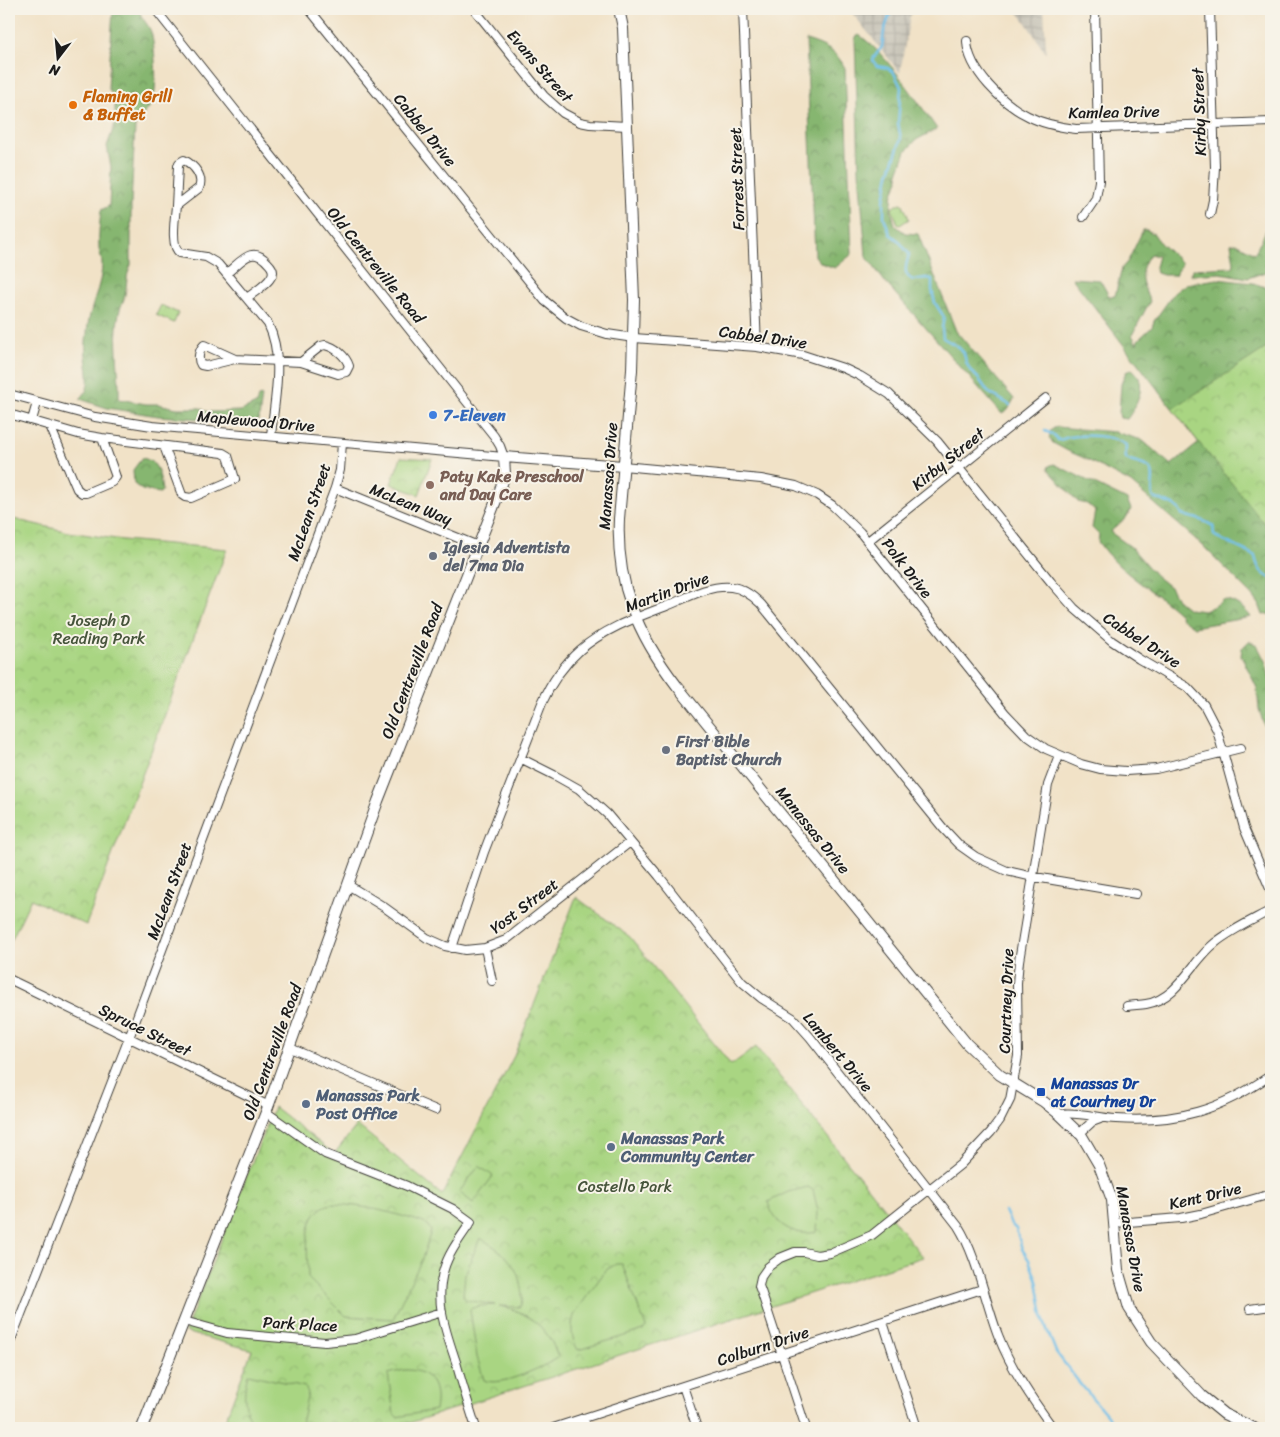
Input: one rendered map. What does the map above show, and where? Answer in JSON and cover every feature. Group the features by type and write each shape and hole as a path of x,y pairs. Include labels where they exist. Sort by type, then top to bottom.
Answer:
{"main road":[{"name":"Manassas Drive","path":"619,9 623,28 634,338 618,524 619,550 626,589 636,618 656,658 677,686 961,1037 990,1068 1044,1102 1079,1134 1093,1153 1107,1182 1112,1200 1120,1279 1129,1308 1156,1348 1211,1405 1237,1421 1254,1428"},
{"name":"Polk Drive","path":"504,457 623,466"},
{"name":"Old Centreville Road","path":"142,1428 267,1109 378,801 502,483 505,466 504,457"}],"street":[{"name":"Old Centreville Road","path":"156,9 494,436 504,457"},
{"name":"Cabbel Drive","path":"309,9 545,301 566,318 581,326 607,334 634,338 757,347 803,355 843,368 877,385 889,394 926,428 1074,608 1112,641 1139,659 1177,680 1195,694 1204,705 1212,718 1244,828 1271,891"},
{"name":"Evans Street","path":"474,9 544,96 563,113 580,122 627,126"},
{"name":"Forrest Street","path":"743,9 757,347"},
{"path":"1083,216 1091,206 1098,188 1095,9"},
{"name":"Kirby Street","path":"1210,9 1215,180 1210,214"},
{"name":"Kamlea Drive","path":"967,41 974,65 992,88 1026,116 1050,125 1070,128 1097,128 1271,122"},
{"path":"176,206 199,188 202,183 200,175 184,160 178,166 174,244 180,253 206,257 218,264 268,324 273,333 277,360 271,436"},
{"path":"227,274 251,254 262,256 272,267 273,274 270,280 247,298"},
{"path":"235,359 301,362 338,374 346,372 348,366 346,359 334,348 325,345 301,362"},
{"name":"Maplewood Drive","path":"9,394 37,403 124,422 504,457"},
{"name":"Kirby Street","path":"868,541 1046,398"},
{"path":"32,420 37,403"},
{"path":"9,414 102,438 164,446 226,454 236,476 235,479 191,498 185,497 182,495 164,446"},
{"path":"50,426 77,489 82,493 112,482 116,477 102,438"},
{"name":"McLean Street","path":"9,1345 129,1038 335,488 340,470 342,443"},
{"name":"Polk Drive","path":"623,466 761,478 796,486 817,495 851,522 868,541 1005,714 1033,740 1059,756 1100,769 1126,771 1156,769 1240,748"},
{"name":"McLean Way","path":"335,488 478,546"},
{"name":"Martin Drive","path":"452,948 481,860 546,694 562,669 575,654 594,639 636,618 711,589 732,587 746,592 760,604 954,840 968,852 989,864 1032,877 1136,894"},
{"name":"Courtney Drive","path":"806,1428 760,1286 762,1273 787,1254 804,1252 824,1255 872,1235 961,1164 1000,1120 1008,1103 1018,1049 1017,984 1032,877 1048,786 1059,756"},
{"name":"Lambert Drive","path":"522,759 579,789 607,814 659,876 742,982 761,998 793,1018 810,1037 930,1189 963,1234 998,1334 1009,1359 1037,1406 1053,1428"},
{"name":"Yost Street","path":"348,885 384,907 427,938 452,948 465,950 486,948 506,940 630,842"},
{"path":"1127,1006 1148,1004 1167,995 1184,979 1194,964 1216,943 1271,910"},
{"path":"486,948 492,981"},
{"name":"Spruce Street","path":"9,979 267,1109 325,1154 407,1186 453,1209 471,1222 450,1254 444,1267 440,1288 442,1312"},
{"path":"290,1048 436,1110"},
{"path":"1079,1134 1095,1120 1155,1120 1201,1112 1236,1096 1271,1075"},
{"path":"1059,1114 1085,1114 1102,1119"},
{"name":"Kent Drive","path":"1114,1222 1181,1218 1271,1194"},
{"name":"Colburn Drive","path":"553,1428 982,1289"},
{"path":"1250,1309 1271,1306"},
{"path":"442,1312 447,1337 476,1428"},
{"name":"Park Place","path":"184,1322 226,1332 324,1342 355,1339 442,1312"},
{"path":"882,1322 917,1428"},
{"path":"683,1386 697,1428"},
{"path":"584,1418 587,1428"}],"shaded area":[{"path":"849,9 917,9 910,16 900,73"},
{"path":"1014,9 1044,9 1046,53 1022,17"}],"green space":[{"path":"113,9 139,9 151,32 156,70 155,91 151,105 135,127 131,205 131,265 117,323 119,399 177,408 201,408 208,412 241,411 256,404 258,397 262,396 259,419 254,423 158,416 107,408 80,399 88,384 86,342 88,324 102,270 99,250 101,210 109,206 111,167 107,146 115,124 115,98 108,88"},
{"path":"859,35 880,53 891,66 937,129 916,140 906,151 898,173 899,180 893,193 891,210 895,225 905,233 918,234 956,331 1014,399 1008,410 1002,414 885,282 866,256 859,171 855,38"},
{"path":"806,40 829,49 838,57 845,68 852,254 835,268 821,263 815,256"},
{"path":"901,203 909,219 900,225 892,209"},
{"path":"1271,220 1271,270 1248,278 1220,273 1191,275 1192,269 1233,267 1231,244 1236,243 1255,253"},
{"path":"1143,230 1154,234 1160,243 1182,263 1175,275 1163,275 1157,273 1155,267 1158,256 1150,254 1146,261 1142,277 1144,288 1150,301 1132,335 1137,344 1138,340 1152,327 1154,321 1174,293 1186,284 1217,279 1253,283 1265,287 1271,281 1271,614 1263,615 1259,604 1253,596 1201,544 1131,483 1053,443 1049,438 1051,430 1056,427 1115,432 1142,440 1171,465 1199,443 1072,278 1100,280 1109,296 1115,296 1122,268 1128,261"},
{"path":"161,305 178,313 174,323 156,315"},
{"path":"1271,345 1271,532 1172,409"},
{"path":"1132,369 1140,380 1140,394 1127,419 1120,418 1121,384 1126,372"},
{"path":"401,457 432,459 419,495 391,484"},
{"path":"142,458 152,462 158,470 162,491 160,493 142,490 134,484 133,470"},
{"path":"1054,464 1127,500 1131,509 1126,518 1110,532 1131,547 1155,575 1171,588 1178,601 1188,609 1204,611 1222,600 1226,600 1238,605 1251,617 1194,627 1180,617 1181,615 1171,606 1126,572 1106,553 1098,542 1099,535 1092,528 1095,511 1087,504 1078,502 1048,469 1049,466"},
{"name":"Joseph D Reading Park","path":"9,518 69,532 123,540 227,549 86,925 31,899 9,945 9,902 14,891 9,888"},
{"path":"1249,641 1257,645 1266,663 1271,684 1271,773 1265,747 1266,732 1259,709 1257,688 1241,655 1242,648"},
{"name":"Costello Park","path":"576,897 630,937 731,1065 756,1047 923,1257 394,1428 222,1428 252,1350 185,1332 274,1107 334,1154 357,1125 442,1195 514,1056"},
{"path":"479,1166 493,1176 473,1203 459,1192"},
{"path":"808,1187 813,1190 818,1211 817,1232 800,1233 786,1228 780,1223 768,1202 788,1192"},
{"path":"331,1204 356,1206 392,1213 427,1224 431,1231 422,1259 393,1319 346,1316 308,1278 307,1245 311,1224 321,1208"},
{"path":"480,1238 495,1247 507,1258 519,1279 522,1298 520,1307 499,1306 519,1312 536,1323 549,1338 558,1358 510,1379 491,1382 484,1380 477,1357 470,1309 479,1306 495,1305 466,1300 463,1295 465,1275"},
{"path":"616,1264 622,1264 646,1327 644,1330 578,1350 572,1332 575,1313 606,1270"},
{"path":"404,1370 420,1372 431,1380 436,1393 435,1410 397,1417 394,1414 388,1374"},
{"path":"248,1374 305,1387 308,1393 300,1428 256,1428 249,1416 245,1402"}],"waterway":[{"path":"892,9 884,31 882,47 873,61 877,66 888,68 894,73 901,87 898,123 901,139 889,174 884,200 884,217 890,234 899,241 909,254 906,268 909,278 913,280 932,279 935,303 944,317 943,338 957,346 964,353 970,370 988,392 1010,405"},
{"path":"1045,431 1052,434 1058,440 1076,436 1099,436 1114,439 1126,445 1126,458 1149,467 1151,470 1154,498 1174,505 1182,515 1202,520 1213,526 1214,535 1255,556 1260,570 1271,578"},
{"path":"1005,1211 1011,1224 1016,1229 1022,1249 1029,1260 1037,1281 1044,1322 1056,1352 1118,1428"}],"place":[{"name":"Flaming Grill & Buffet","path":"73,105"},
{"name":"7-Eleven","path":"433,415"},
{"name":"Paty Kake Preschool and Day Care","path":"430,485"},
{"name":"Iglesia Adventista del 7ma Dia","path":"433,556"},
{"name":"First Bible Baptist Church","path":"666,750"},
{"name":"Manassas Dr at Courtney Dr","path":"1041,1092"},
{"name":"Manassas Park Post Office","path":"306,1104"},
{"name":"Manassas Park Community Center","path":"611,1147"}]}
